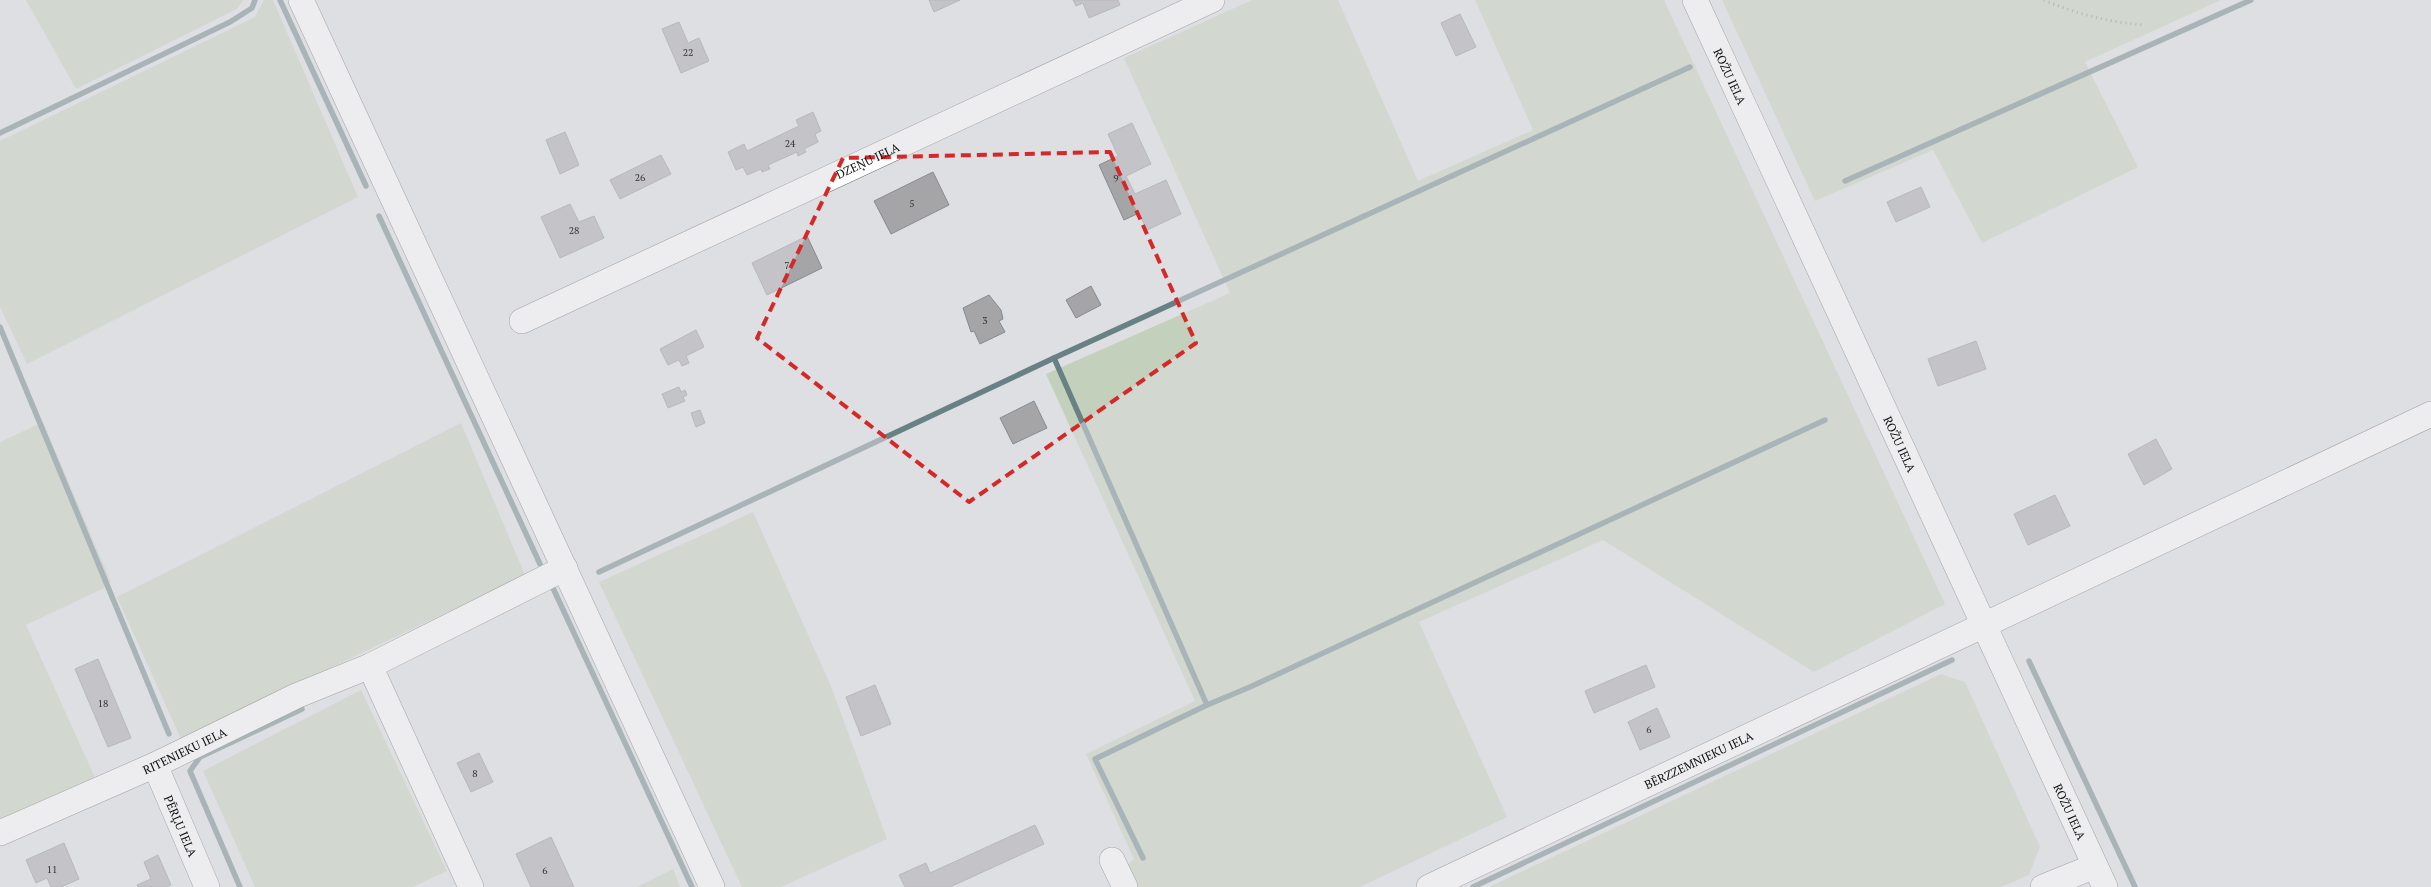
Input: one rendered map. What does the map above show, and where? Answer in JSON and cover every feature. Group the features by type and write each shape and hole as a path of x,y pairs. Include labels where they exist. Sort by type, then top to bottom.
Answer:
{"street":[{"path":"301,0 712,887"},
{"name":"DZEŅU IELA","path":"522,321 1212,0"},
{"name":"ROŽU IELA","path":"1695,0 1975,628 2100,876"},
{"name":"BĒRZZEMNIEKU IELA","path":"1429,887 2431,414"},
{"name":"RITENIEKU IELA","path":"0,833 156,765 296,696 370,666 565,568"},
{"path":"370,666 471,887"},
{"name":"PĒRĻU IELA","path":"156,765 206,887"},
{"path":"1112,860 1125,887"},
{"path":"2043,887 2100,876"}],"path":[{"path":"2044,0 2062,8 2109,22 2144,25"}],"highlighted area":[{"path":"1110,152 1196,343 969,502 757,338 843,158"}],"green space":[{"path":"26,0 243,0 237,9 76,89"},
{"path":"264,0 273,0 358,197 27,364 0,307 0,141 255,17"},
{"path":"1252,0 1338,0 1418,181 1533,130 1475,0 1664,0 1945,604 1814,672 1603,540 1419,622 1507,817 1360,887 1135,887 1126,866 1134,859 1086,754 1195,701 1046,374 1230,293 1124,58"},
{"path":"1722,0 2221,0 2085,62 2138,167 1982,243 1933,150 1815,201"},
{"path":"43,422 111,582 102,589 26,625 96,780 0,823 0,442"},
{"path":"461,423 525,575 181,739 117,597"},
{"path":"753,512 831,686 887,839 781,887 742,887 599,582"},
{"path":"1941,674 1965,682 2040,847 2029,875 2001,887 1489,887"},
{"path":"361,690 447,871 413,887 255,887 203,771"},
{"path":"673,869 680,887 637,887"}],"building":[{"path":"929,0 960,0 934,12"},
{"path":"1073,0 1118,0 1120,5 1089,18 1083,3 1076,6"},
{"path":"1460,14 1476,47 1456,56 1441,23"},
{"path":"679,22 688,43 699,38 709,61 681,73 662,29"},
{"path":"813,112 821,131 815,134 818,142 804,149 806,152 798,156 797,152 768,165 770,169 762,172 761,169 747,175 743,167 736,170 728,152 744,144 747,151 799,126 796,120"},
{"path":"1132,123 1151,164 1126,176 1135,194 1166,180 1181,214 1147,230 1139,213 1124,220 1099,165 1118,156 1108,134"},
{"path":"565,132 579,165 560,174 546,140"},
{"path":"661,155 671,174 620,199 610,180"},
{"path":"933,172 949,205 891,234 874,201"},
{"path":"1921,187 1930,207 1896,222 1887,202"},
{"path":"570,204 579,222 594,216 604,238 560,258 541,217"},
{"path":"807,236 822,268 767,295 752,263"},
{"path":"1091,286 1101,305 1076,318 1066,300"},
{"path":"989,295 1001,310 1003,319 999,321 1005,332 980,344 974,331 971,332 963,308"},
{"path":"696,330 704,347 686,356 689,363 682,366 679,360 668,365 660,349"},
{"path":"1976,341 1986,369 1938,386 1928,359"},
{"path":"679,387 681,392 685,390 687,395 683,397 685,401 668,408 662,394"},
{"path":"1034,401 1047,428 1013,444 1000,418"},
{"path":"700,410 705,423 696,427 691,413"},
{"path":"2156,439 2172,469 2144,485 2128,454"},
{"path":"2055,495 2070,526 2028,545 2014,514"},
{"path":"98,659 131,738 108,747 75,669"},
{"path":"1646,665 1655,687 1594,713 1585,691"},
{"path":"875,685 891,724 861,736 846,697"},
{"path":"1657,708 1670,737 1640,750 1628,722"},
{"path":"479,753 493,782 471,792 457,763"},
{"path":"1035,825 1044,844 950,887 905,887 899,875 926,863 930,873"},
{"path":"551,837 574,887 531,887 516,854"},
{"path":"64,843 79,879 61,887 51,887 47,878 36,883 26,860"},
{"path":"158,855 171,885 166,887 138,887 137,885 151,879 144,862"}],"waterway":[{"path":"0,133 230,22 252,8 255,0"},
{"path":"280,0 366,186"},
{"path":"1845,181 2251,0"},
{"path":"599,572 1054,358 1690,67"},
{"path":"379,216 540,564"},
{"path":"0,327 169,734"},
{"path":"1054,358 1207,705"},
{"path":"1143,858 1095,759 1207,705 1250,687 1825,420"},
{"path":"553,588 692,887"},
{"path":"1473,887 1952,660"},
{"path":"2029,661 2135,887"},
{"path":"240,887 190,771 200,757 302,709"}]}
